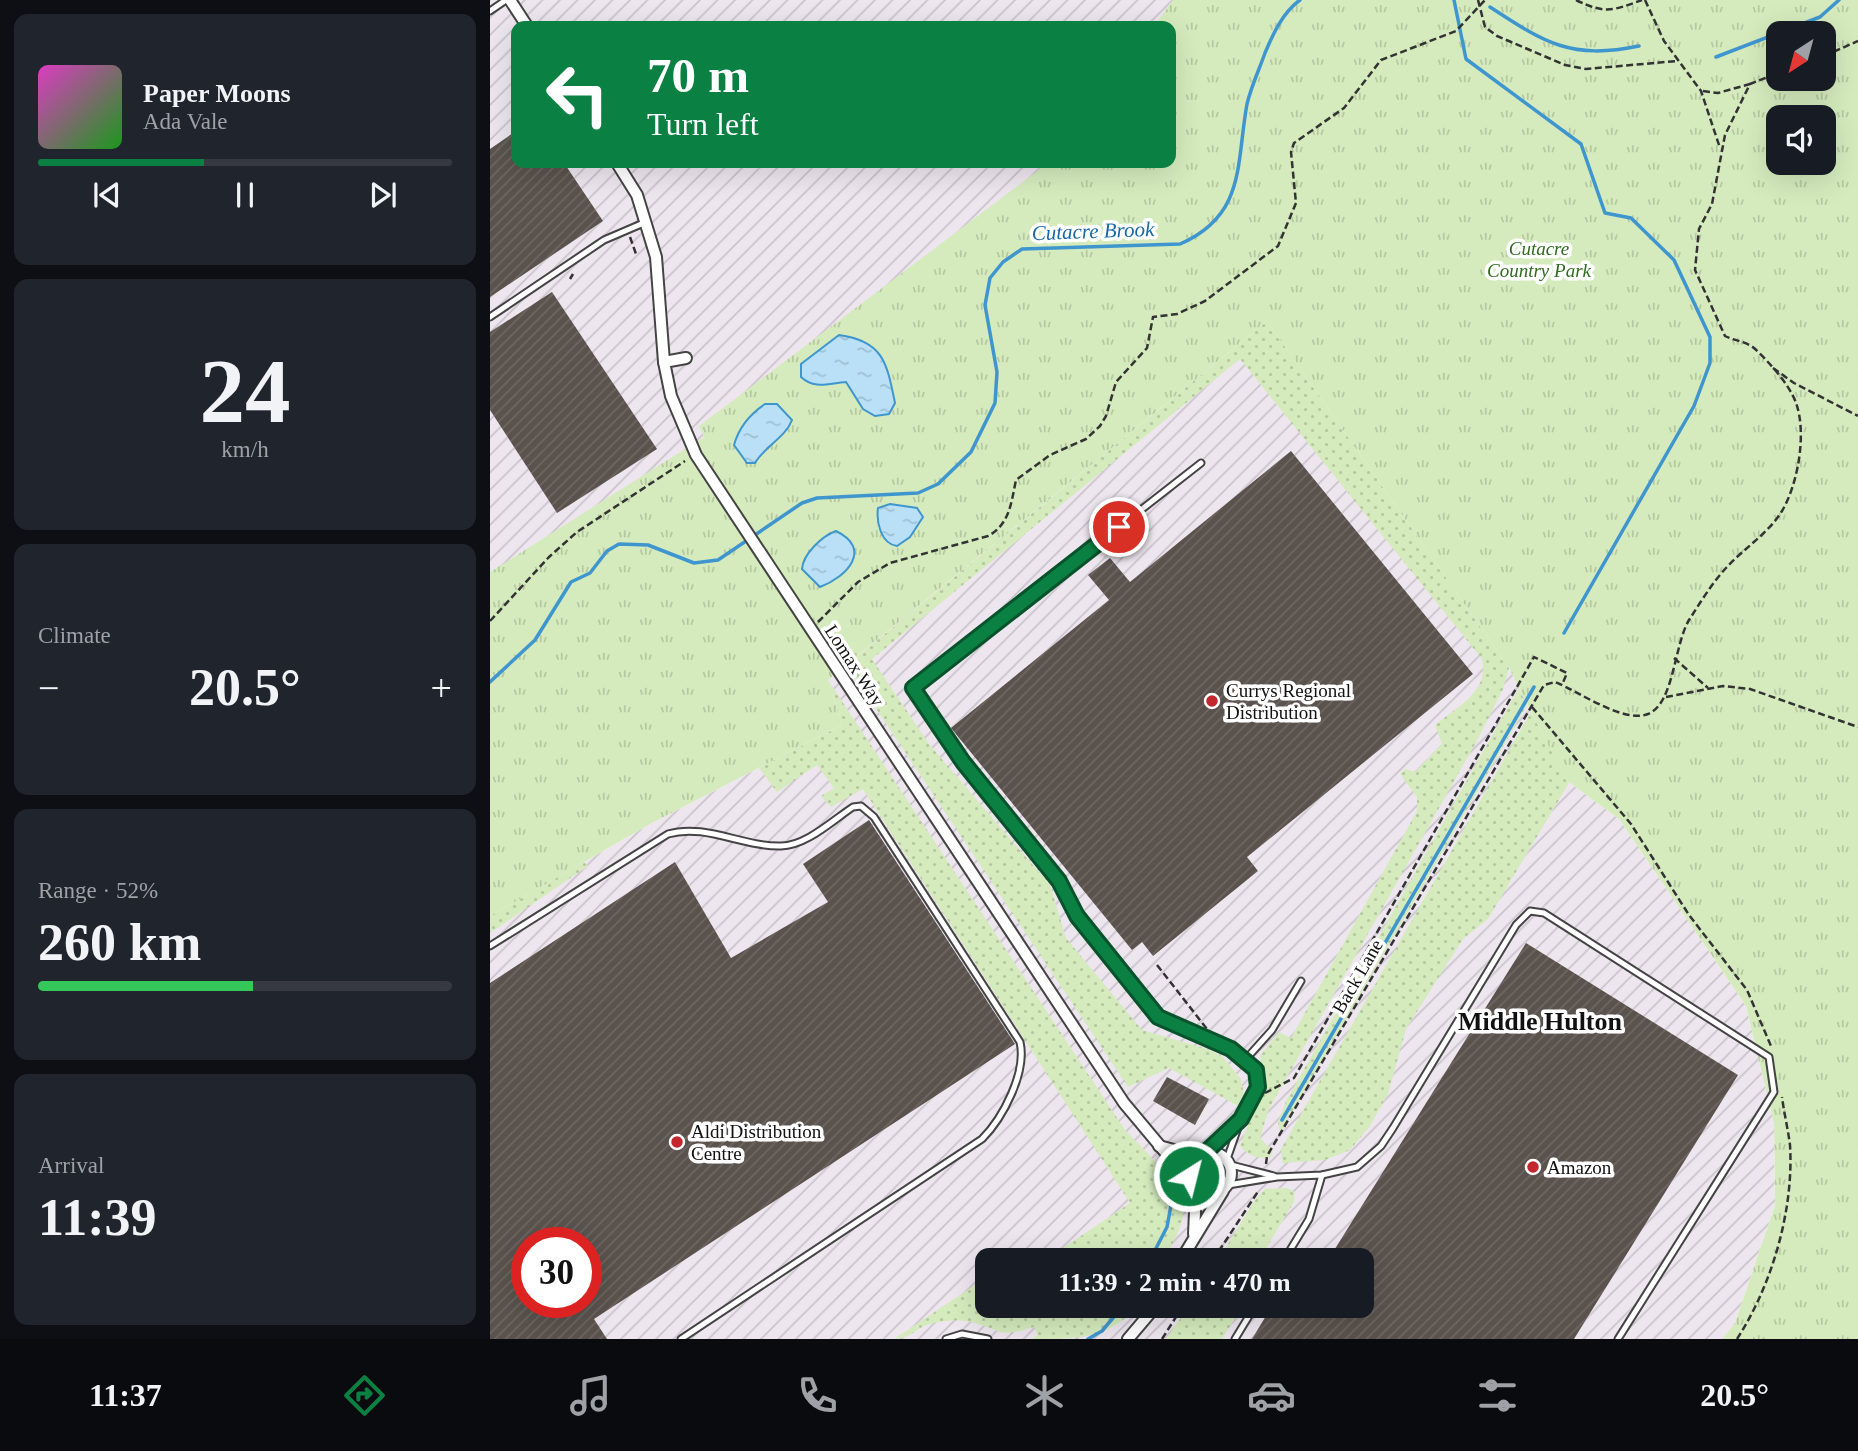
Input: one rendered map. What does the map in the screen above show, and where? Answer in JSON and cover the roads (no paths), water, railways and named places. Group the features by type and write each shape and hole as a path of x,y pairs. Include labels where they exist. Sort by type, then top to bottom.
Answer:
{"street":[{"path":"508,0 523,21"},
{"name":"Lomax Way","path":"620,168 636,195 656,257 664,362 671,396 688,440 1124,1103 1194,1186"},
{"path":"664,362 686,358"},
{"path":"1159,1146 1185,1153 1218,1153 1229,1162 1226,1188 1187,1248"},
{"path":"1194,1234 1191,1163 1204,1153"},
{"path":"1194,1186 1209,1195 1226,1188"},
{"path":"1128,1339 1146,1318"}],"lane":[{"path":"490,11 508,0"},
{"path":"490,317 604,240 646,222"},
{"path":"1201,463 913,688 963,762 1059,881 1077,916 1158,1017 1205,1040 1231,1049 1256,1070 1258,1087 1241,1119 1229,1162 1265,1178"},
{"path":"490,946 668,834 684,829 783,846 799,842 853,807 861,806 874,817 1020,1042 1021,1062 1004,1112 982,1139 681,1339"},
{"path":"1226,1188 1265,1178 1322,1175 1357,1167 1381,1146 1516,925 1530,911 1544,913 1769,1057 1774,1092 1618,1339"},
{"path":"1246,1059 1272,1030 1301,982"},
{"path":"1204,1153 1241,1119"},
{"path":"1291,1248 1309,1219 1322,1175"},
{"path":"1235,1339 1248,1318"},
{"path":"946,1339 962,1334 988,1339"}],"water":[{"path":"839,335 866,343 881,357 886,366 895,403 889,414 875,416 863,409 846,382 817,385 801,377 801,364"},
{"path":"765,404 777,404 792,420 785,432 755,463 747,463 734,445 746,422"},
{"path":"890,504 917,508 923,517 910,537 897,546 883,537 878,520 878,508"},
{"path":"836,531 853,546 852,562 839,577 820,587 802,569 803,563 814,546"}],"waterway":[{"name":"Cutacre Brook","path":"490,682 535,640 571,582 590,573 607,551 619,544 648,545 694,563 718,560 802,503 817,498 918,493 938,484 971,452 995,403 997,372 985,305 990,278 1003,262 1022,249 1180,244 1201,232 1217,218 1234,186 1247,104 1255,78 1279,24 1300,0"},
{"path":"1454,0 1466,59 1581,144 1605,213 1631,218 1674,260 1710,337 1710,363 1694,406 1564,633"},
{"name":"Cutacre Brook","path":"1716,57 1820,17 1839,0"},
{"name":"Cutacre Brook","path":"1490,7 1543,39 1560,45 1595,51 1639,46"},
{"path":"1282,1120 1534,687"},
{"path":"1156,1248 1167,1227 1172,1200"},
{"path":"1088,1339 1102,1331 1113,1318"}],"place":[{"name":"Currys Regional Distribution","path":"1212,701"},
{"name":"Aldi Distribution Centre","path":"677,1142"},
{"name":"Amazon","path":"1533,1167"}],"district":[{"name":"Middle Hulton","path":"1540,1021"}],"park label":[{"name":"Cutacre Country Park","path":"1539,259"}]}
